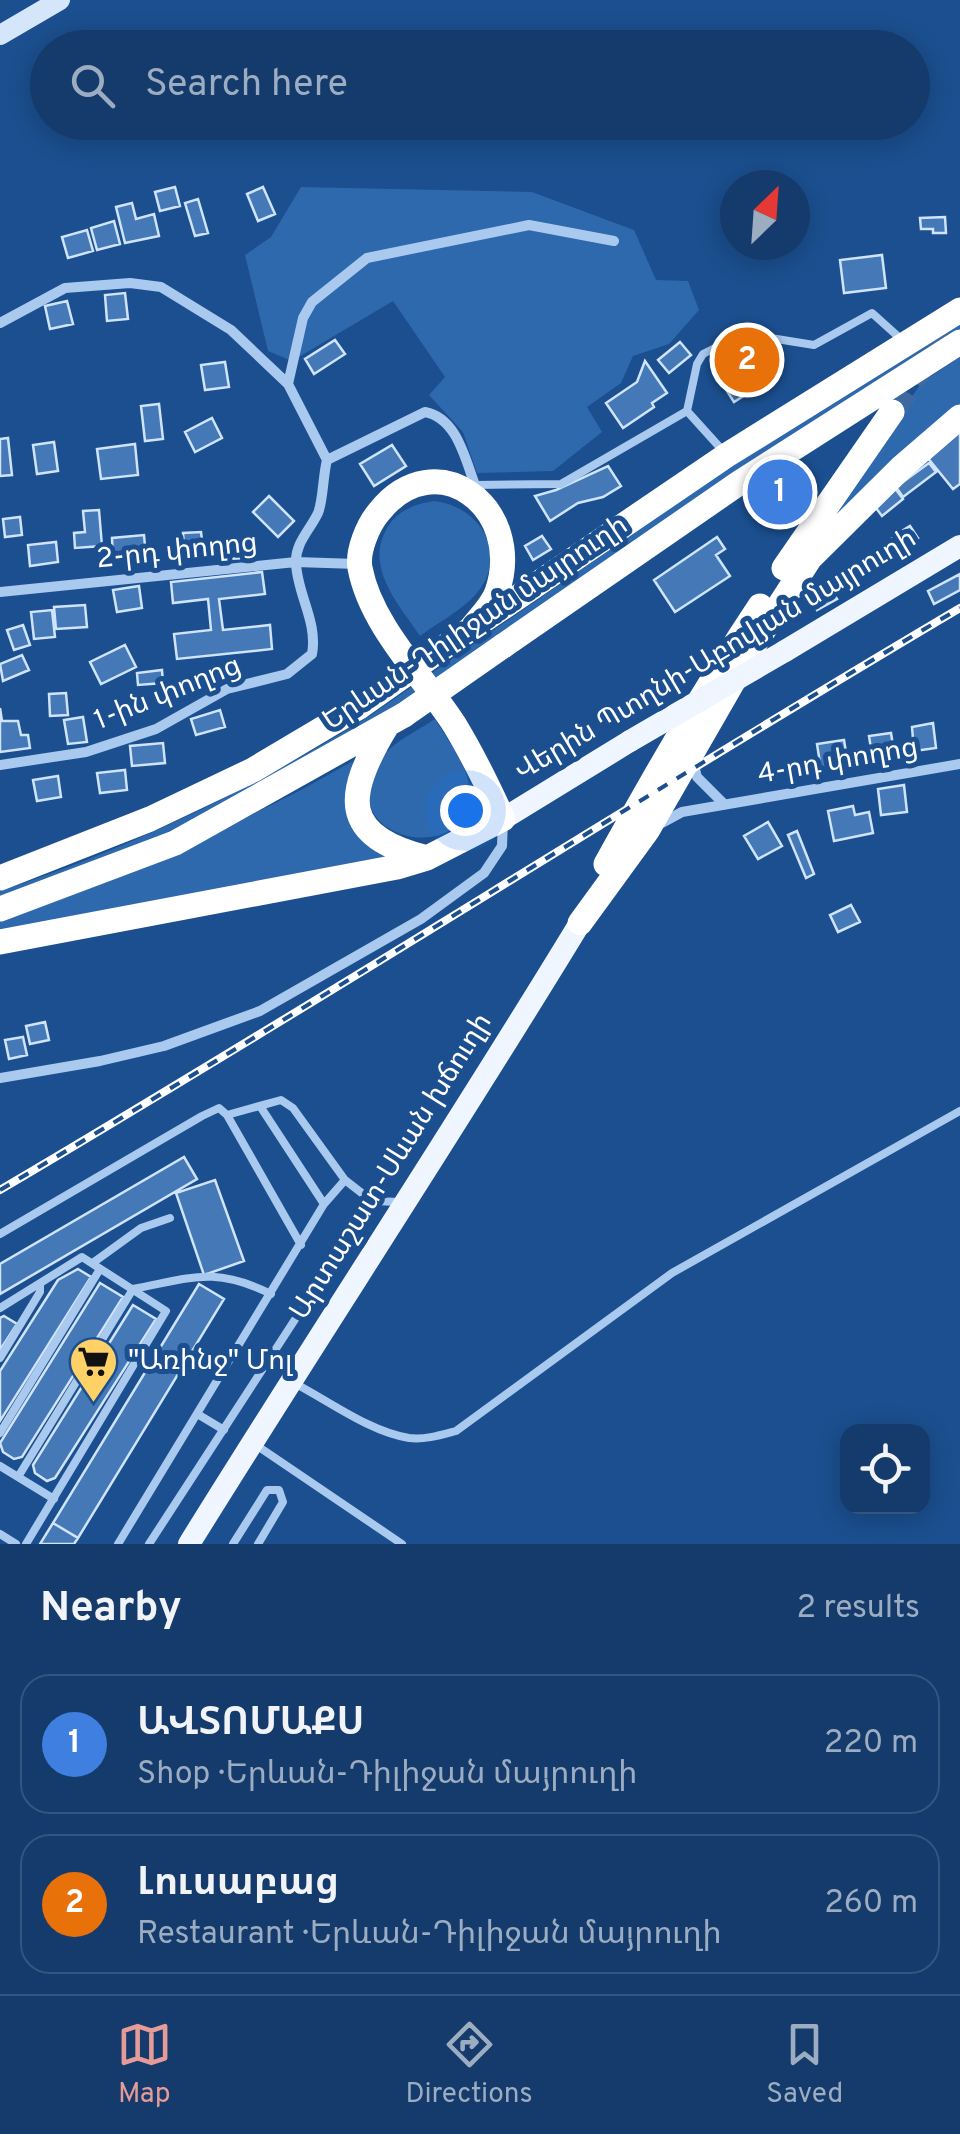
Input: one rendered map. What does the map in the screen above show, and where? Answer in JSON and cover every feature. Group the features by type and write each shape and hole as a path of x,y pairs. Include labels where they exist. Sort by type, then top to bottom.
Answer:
{"highway":[{"name":"Երևան-Դիլիջան մայրուղի","path":"0,878 150,819 236,778 358,707 727,455 960,310"},
{"name":"Երևան-Դիլիջան մայրուղի","path":"0,909 175,843 395,721 739,482 960,342"},
{"path":"580,922 596,881 720,664 892,412"},
{"path":"580,922 646,831 754,645 810,558 902,467 960,417"},
{"path":"0,942 397,867 427,858 503,819 454,724 375,608 359,564 370,526 397,495 426,483 471,488 494,519 502,559 497,592 470,630"},
{"path":"395,721 370,753 358,788 357,807 362,822 376,839 395,850 427,858"}],"main road":[{"name":"Վերին Պտղնի-Աբովյան մայրուղի","path":"503,819 960,546"},
{"name":"Արտաշատ-Սևան խճուղի","path":"189,1544 408,1202 580,922"}],"street":[{"path":"0,35 60,0"},
{"path":"288,384 302,318 312,302 367,258 529,225 614,241"},
{"path":"0,323 65,288 130,282 161,287 231,330 288,384 328,460"},
{"path":"296,562 297,549 320,510 320,484 328,460 426,412 436,414 456,436 471,488"},
{"name":"2-րդ փողոց","path":"0,592 296,562 359,564"},
{"name":"1-ին փողոց","path":"0,765 86,752 156,730 227,689 287,674 312,654 314,642 296,562"},
{"path":"692,753 697,777 724,804"},
{"name":"4-րդ փողոց","path":"646,831 682,812 960,764"},
{"path":"0,1078 164,1046 260,1011 421,919 484,873 502,846 503,819"}],"lane":[{"path":"471,488 561,484 687,411 697,364 703,354 738,336 752,334 814,345 872,313 906,343"},
{"path":"687,411 727,455"},
{"path":"228,1115 281,1100 293,1108 345,1180 372,1201 408,1202"},
{"path":"260,1106 324,1204"},
{"path":"0,1234 219,1108 228,1115 301,1245"},
{"path":"290,1381 408,1438 433,1438 456,1431 672,1274 960,1111"},
{"path":"118,1544 324,1204 345,1180"},
{"path":"149,1544 372,1201"},
{"path":"0,1434 97,1266 142,1228 170,1218"},
{"path":"0,1308 84,1257 162,1307 165,1316 26,1544"},
{"path":"18,1477 133,1289 217,1276 241,1279 271,1294"},
{"path":"0,1358 40,1292 40,1284"},
{"path":"199,1415 224,1430"},
{"path":"252,1442 402,1544"},
{"path":"0,1466 54,1499"},
{"path":"233,1544 267,1490 279,1490 283,1502 258,1544"},
{"path":"37,1526 47,1532"},
{"path":"0,1534 16,1544"}],"shaded area":[{"path":"301,187 532,192 634,230 656,280 688,281 699,310 669,344 633,356 621,383 587,407 602,432 553,471 477,473 463,432 429,395 445,377 393,301 292,361 268,351 245,255 271,237"},
{"path":"960,320 960,334 376,725 210,819 0,902 0,891 98,855 191,814 282,768 371,715 793,423"},
{"path":"960,357 960,410 813,540 922,382"},
{"path":"434,501 449,504 474,519 489,543 491,557 489,571 476,594 420,636 387,585 381,543 391,522 401,513"},
{"path":"435,719 466,773 467,810 453,829 431,837 408,836 386,826 372,809 369,785 389,750"},
{"path":"353,761 346,790 395,856 0,931 0,919 182,850"}],"building":[{"path":"175,187 180,206 160,211 155,192"},
{"path":"263,187 275,214 258,221 247,194"},
{"path":"198,199 208,233 195,236 185,203"},
{"path":"132,203 136,219 154,214 159,236 125,243 116,207"},
{"path":"945,217 946,233 921,229 920,218"},
{"path":"114,221 120,244 97,250 91,228"},
{"path":"87,230 93,251 68,258 62,237"},
{"path":"882,255 886,288 844,293 840,260"},
{"path":"125,293 128,319 107,321 105,295"},
{"path":"67,301 73,324 50,329 45,306"},
{"path":"335,340 345,354 314,374 305,359"},
{"path":"757,340 778,374 734,402 713,369"},
{"path":"680,342 691,355 669,373 658,360"},
{"path":"645,361 667,393 623,428 606,403 637,382"},
{"path":"225,362 229,387 205,390 201,365"},
{"path":"159,404 163,439 145,441 141,406"},
{"path":"212,418 222,438 195,452 185,432"},
{"path":"960,431 960,484 953,489 927,457"},
{"path":"8,438 12,475 0,476 0,439"},
{"path":"54,442 58,471 37,474 33,445"},
{"path":"135,444 138,475 101,479 97,449"},
{"path":"392,445 406,466 374,486 360,464"},
{"path":"929,463 936,472 903,497 896,487"},
{"path":"608,466 621,486 603,497 578,503 550,521 535,496"},
{"path":"784,481 796,496 771,515 760,501"},
{"path":"894,487 903,499 882,516 873,504"},
{"path":"269,496 294,521 278,537 253,512"},
{"path":"99,510 102,546 75,548 74,533 85,532 83,511"},
{"path":"20,517 22,535 5,537 3,519"},
{"path":"910,526 918,538 905,546 897,534"},
{"path":"201,532 204,557 185,558 183,533"},
{"path":"144,535 146,556 113,559 112,538"},
{"path":"542,536 551,549 533,560 525,546"},
{"path":"896,536 904,547 892,555 885,543"},
{"path":"717,537 725,549 716,555 730,576 675,612 654,580"},
{"path":"244,540 245,558 228,559 227,541"},
{"path":"56,542 58,562 30,566 28,545"},
{"path":"262,572 265,594 219,599 223,630 270,625 272,649 177,659 174,634 211,630 208,599 173,603 171,582"},
{"path":"960,574 960,590 934,604 928,591"},
{"path":"139,586 142,608 117,612 113,590"},
{"path":"829,586 837,599 817,610 810,598"},
{"path":"85,605 87,627 56,629 54,607"},
{"path":"52,610 55,637 34,639 31,612"},
{"path":"23,625 30,645 14,650 7,630"},
{"path":"125,645 136,667 101,684 90,662"},
{"path":"22,655 29,670 3,681 0,664"},
{"path":"162,670 163,683 138,685 137,673"},
{"path":"66,693 68,715 50,716 49,694"},
{"path":"0,708 2,721 18,721 21,735 28,735 30,748 0,752"},
{"path":"220,710 225,727 196,735 191,719"},
{"path":"83,717 87,742 68,744 64,720"},
{"path":"933,723 936,748 914,751 912,727"},
{"path":"891,733 894,752 872,755 869,736"},
{"path":"844,740 848,765 821,770 817,744"},
{"path":"163,743 165,763 132,766 130,746"},
{"path":"125,770 127,790 100,793 97,773"},
{"path":"58,776 61,797 37,801 33,780"},
{"path":"904,785 907,812 881,815 878,789"},
{"path":"853,806 855,815 869,812 873,833 834,841 828,811"},
{"path":"768,822 782,846 758,859 744,836"},
{"path":"797,831 814,874 806,878 788,835"},
{"path":"851,905 860,922 838,932 830,915"},
{"path":"45,1022 49,1040 30,1044 26,1026"},
{"path":"23,1037 27,1055 9,1059 5,1040"},
{"path":"184,1157 197,1179 0,1294 0,1264"},
{"path":"215,1180 244,1261 204,1275 176,1193"},
{"path":"78,1269 91,1277 0,1421 0,1371 58,1280"},
{"path":"100,1283 123,1297 22,1457 14,1459 3,1452 0,1443"},
{"path":"199,1284 224,1299 78,1538 53,1523"},
{"path":"133,1305 156,1319 55,1478 47,1481 35,1473 33,1465"},
{"path":"4,1316 17,1324 0,1350 0,1318"},
{"path":"53,1523 78,1538 74,1544 40,1544"}],"tunnel":[{"path":"892,412 960,310"}],"railway":[{"path":"0,1190 960,608"}],"place":[{"name":"Լուսաբաց","path":"747,360"},
{"name":"ԱՎՏՈՄԱՔՍ","path":"780,492"},
{"name":"\"Առինջ\" Մոլ","path":"93,1404"}]}
